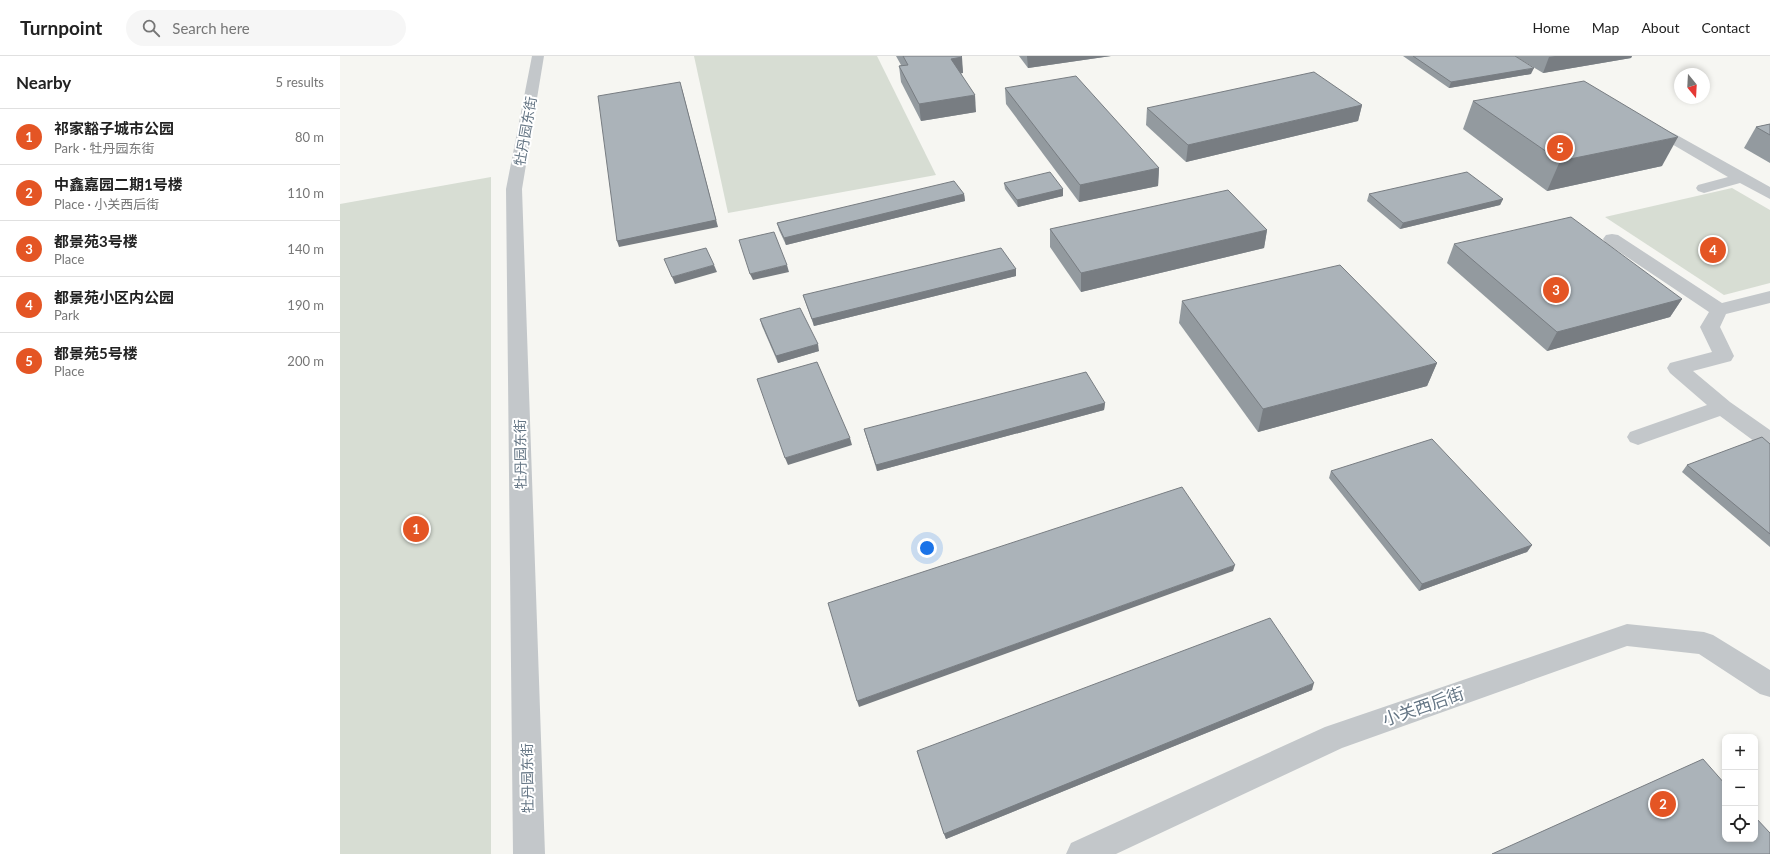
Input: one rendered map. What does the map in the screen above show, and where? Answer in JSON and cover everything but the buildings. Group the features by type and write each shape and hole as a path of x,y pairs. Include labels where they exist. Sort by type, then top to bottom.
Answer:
{"street":[{"name":"牡丹园东街","path":"529,854 514,189 538,56"},
{"path":"1648,127 1670,137 1770,194"},
{"path":"1704,188 1742,178"},
{"path":"1612,239 1719,310"},
{"path":"1770,297 1719,310 1710,327 1724,356 1677,368 1723,407 1770,441"},
{"path":"1638,437 1723,407"},
{"name":"小关西后街","path":"1082,854 1335,737 1627,635 1704,643 1770,685"}],"shaded area":[{"path":"694,56 877,56 936,175 728,213"},
{"path":"491,177 491,854 340,854 340,204"},
{"path":"1732,188 1770,210 1770,283 1724,295 1605,217"}],"place":[{"name":"都景苑5号楼","path":"1560,148"},
{"name":"都景苑小区内公园","path":"1713,250"},
{"name":"都景苑3号楼","path":"1556,290"},
{"name":"祁家豁子城市公园","path":"416,529"},
{"name":"中鑫嘉园二期1号楼","path":"1663,804"}]}
